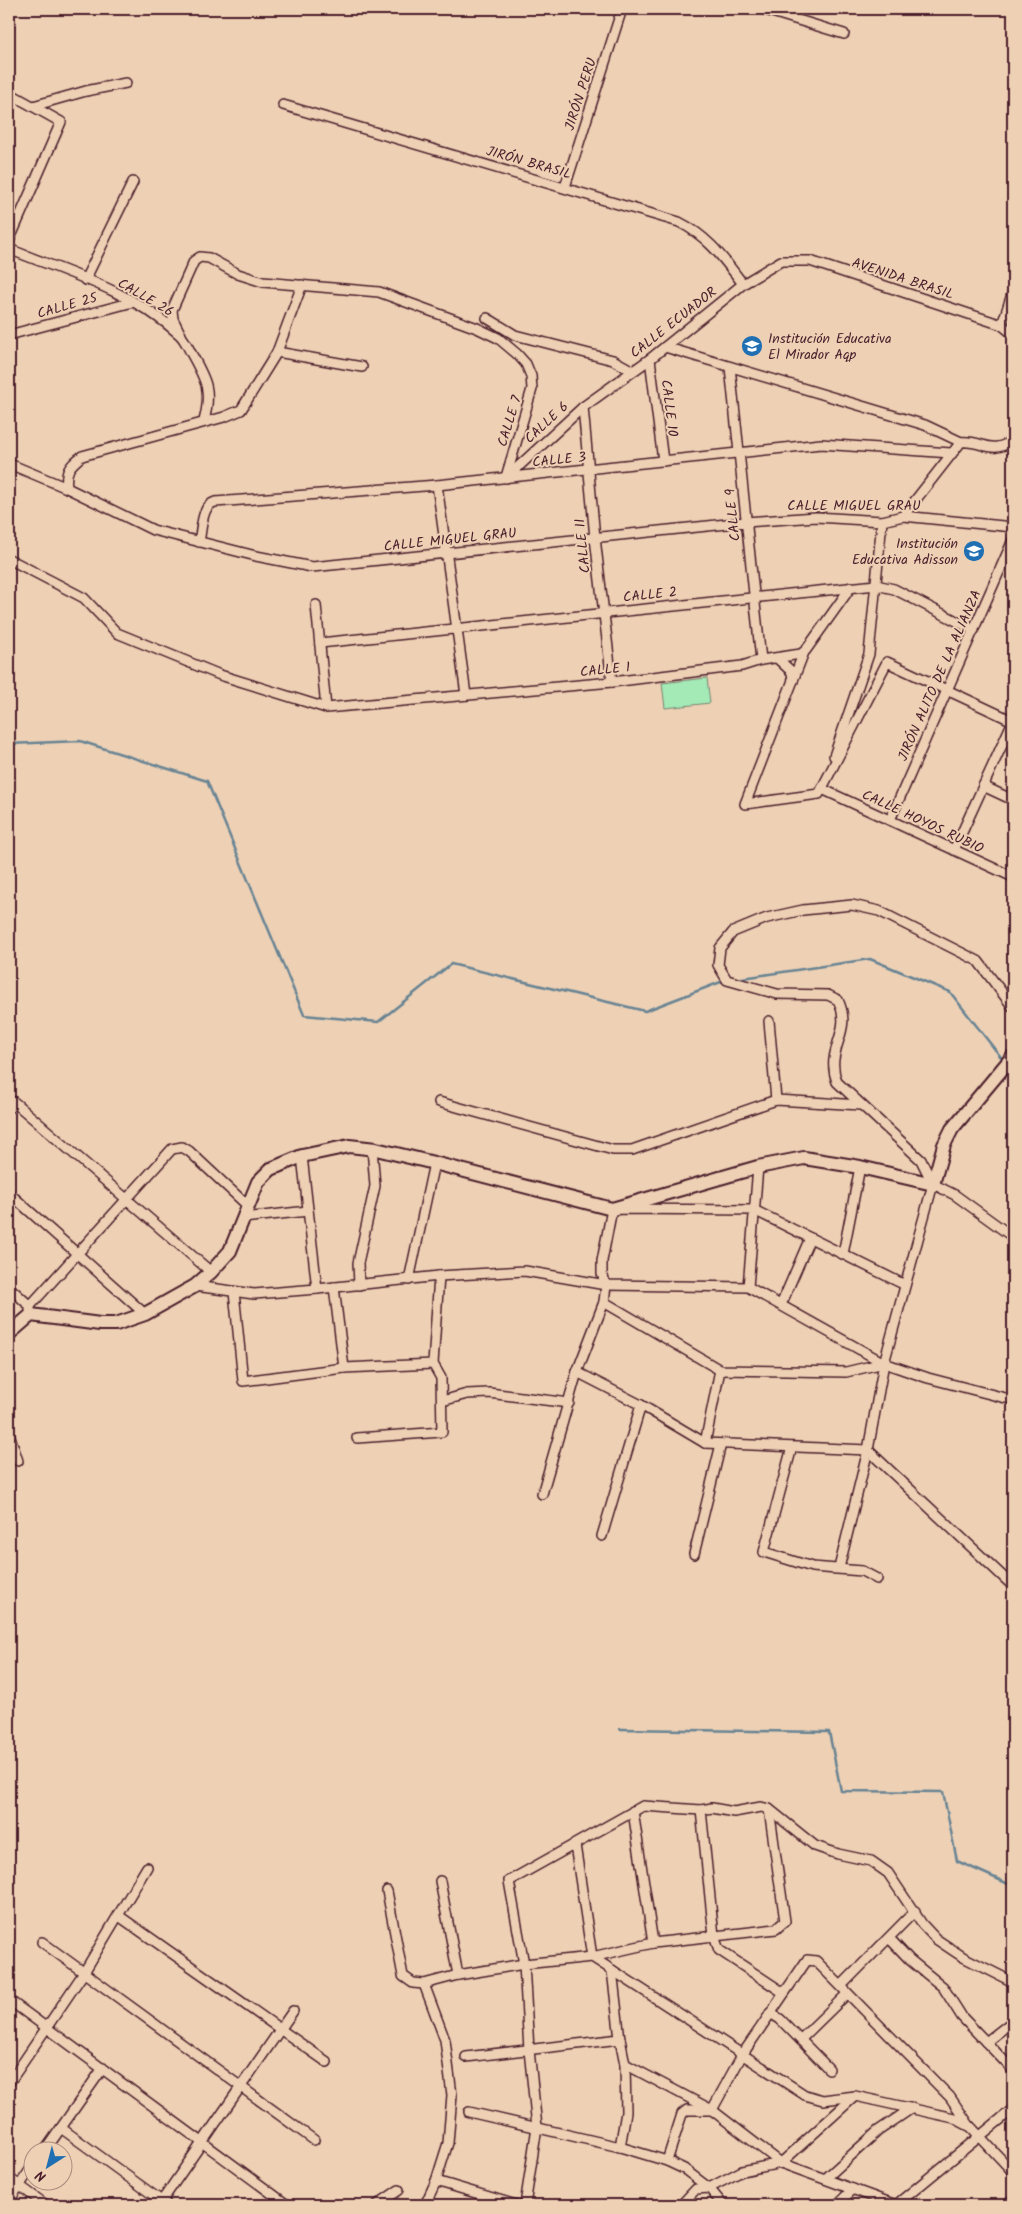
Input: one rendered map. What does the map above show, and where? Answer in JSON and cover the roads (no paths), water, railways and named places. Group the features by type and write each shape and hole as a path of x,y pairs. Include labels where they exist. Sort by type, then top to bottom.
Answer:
{"street":[{"name":"JIRÓN PERU","path":"565,187 622,9"},
{"path":"762,9 844,34"},
{"path":"33,106 86,91 126,83"},
{"path":"9,93 61,122 9,241"},
{"name":"JIRÓN BRASIL","path":"283,104 679,222 697,231 716,248 743,284"},
{"path":"85,280 133,182"},
{"name":"CALLE 26","path":"9,249 134,302 181,335 205,377 209,401 204,421"},
{"name":"CALLE 7","path":"181,335 172,310 194,260 200,257 209,258 238,274 263,282 379,292 477,328 498,338 511,349 526,364 531,376 532,389 506,478"},
{"name":"CALLE ECUADOR","path":"583,407 650,359 743,284 781,261"},
{"name":"AVENIDA BRASIL","path":"781,261 810,261 1002,325 1013,334"},
{"path":"67,488 66,476 69,465 82,456 224,417 241,410 277,352 302,285"},
{"path":"1002,325 1013,291"},
{"name":"CALLE 25","path":"9,335 134,302"},
{"path":"487,318 515,335 613,360 633,371"},
{"path":"511,349 515,335"},
{"path":"665,347 925,425 961,442 968,441 991,448 1002,447 1013,440"},
{"path":"277,352 362,366"},
{"name":"CALLE 10","path":"650,359 663,461"},
{"name":"CALLE 9","path":"730,366 760,660"},
{"name":"CALLE 6","path":"506,478 583,407"},
{"name":"CALLE 11","path":"583,407 595,538 612,682"},
{"path":"903,516 961,442"},
{"name":"CALLE 3","path":"199,542 206,509 212,503 437,485 822,444 951,453"},
{"name":"CALLE MIGUEL GRAU","path":"12,465 67,488 153,530 256,556 312,567 746,522 816,517 882,521 903,516 1013,527"},
{"path":"437,485 466,695"},
{"path":"822,789 869,654 882,521"},
{"name":"JIRÓN ALITO DE LA ALIANZA","path":"890,820 1013,540"},
{"path":"9,559 84,598 117,633 220,675 326,708 316,605"},
{"path":"9,570 20,565"},
{"name":"CALLE 2","path":"320,644 876,584 894,589 974,630"},
{"path":"851,587 804,652 745,804 819,794 887,662 1013,721 954,850"},
{"name":"CALLE 1","path":"326,708 612,682 742,666 760,660 804,652"},
{"path":"777,658 792,672 793,681"},
{"path":"983,786 1013,800"},
{"name":"CALLE HOYOS RUBIO","path":"822,789 1013,877"},
{"path":"933,1184 921,1160 837,1082 832,1060 843,1027 844,1011 838,1000 828,995 777,994 727,980 718,965 720,948 733,932 767,918 803,910 852,906 879,911 978,961 1013,1007"},
{"path":"769,1021 776,1100"},
{"path":"839,1568 868,1450 884,1362 947,1137 971,1104 1013,1056"},
{"path":"439,1102 613,1150 632,1150 776,1100 861,1105"},
{"path":"9,1108 14,1102 211,1272"},
{"path":"9,1287 30,1311 100,1324 116,1324 145,1314 194,1286 211,1272 230,1250 258,1182 271,1169 302,1156 349,1146 372,1148 612,1209 754,1210 905,1285"},
{"path":"9,1334 77,1252 172,1149 182,1147 189,1151 246,1212 308,1211"},
{"path":"359,1285 358,1263 375,1186 372,1148"},
{"path":"302,1156 317,1289"},
{"path":"612,1209 758,1167 804,1158 860,1167 933,1184 955,1195 1013,1237"},
{"path":"409,1280 434,1163"},
{"path":"748,1287 758,1167"},
{"path":"843,1254 860,1167"},
{"path":"9,1193 145,1314"},
{"path":"542,1494 577,1372 604,1302 606,1285 602,1274 602,1262 612,1209"},
{"path":"781,1305 810,1238"},
{"path":"194,1286 254,1294 439,1276 525,1271 606,1285 748,1287 884,1362 928,1378 1013,1400"},
{"path":"357,1438 442,1432 441,1378 433,1364 439,1276"},
{"path":"334,1287 344,1368"},
{"path":"234,1292 243,1381 344,1368 433,1364"},
{"path":"604,1302 720,1370 846,1372 884,1362"},
{"path":"705,1444 720,1370"},
{"path":"577,1372 641,1405 705,1444 868,1450 1013,1586"},
{"path":"442,1401 467,1394 489,1393 569,1403"},
{"path":"602,1536 641,1405"},
{"path":"9,1433 18,1461"},
{"path":"694,1554 721,1444"},
{"path":"792,1447 764,1552 812,1567 862,1571 877,1579"},
{"path":"525,2205 537,2127 529,2050 524,1964 509,1881 643,1806 701,1810 712,1808 734,1812 761,1807 769,1809 814,1846 838,1854 871,1861 888,1873 936,1939 963,1957 1013,1982"},
{"path":"387,1891 403,1976 413,1983 424,1984 458,1975 524,1964 592,1957 653,1944 776,1929 785,1921 769,1809"},
{"path":"701,1810 714,1936 719,1950 784,1993"},
{"path":"633,1811 653,1944"},
{"path":"575,1844 592,1957 742,2055 814,2099 823,2100 855,2096 946,2116 971,2127"},
{"path":"9,2083 83,1974 147,1868"},
{"path":"440,1881 458,1975"},
{"path":"801,2039 915,1911"},
{"path":"119,1916 327,2062"},
{"path":"889,1938 910,1960 943,1988 962,2017 1013,2070"},
{"path":"42,1942 83,1974 314,2140"},
{"path":"712,2110 742,2055 784,1993 807,1960 816,1960 950,2097 971,2127 1013,2172"},
{"path":"612,1970 620,2040 625,2064 626,2112 620,2147"},
{"path":"424,1984 445,2040 452,2095 448,2143 436,2181 425,2205"},
{"path":"9,2000 286,2204"},
{"path":"61,2128 162,2204 202,2142 293,2012"},
{"path":"770,2014 780,2019 829,2069"},
{"path":"986,2042 1013,2022"},
{"path":"466,2057 620,2040"},
{"path":"625,2064 712,2110 781,2163 896,2205 1013,2110"},
{"path":"51,2142 103,2068"},
{"path":"681,2205 696,2189 709,2188 742,2172 781,2163 855,2096"},
{"path":"825,2179 878,2130 912,2108"},
{"path":"667,2161 682,2114 687,2110 712,2110"},
{"path":"469,2112 620,2147 667,2161 684,2169 709,2188 724,2205"},
{"path":"9,2178 46,2205"},
{"path":"436,2181 516,2205"},
{"path":"9,2201 22,2183"},
{"path":"837,2205 853,2189"},
{"path":"377,2205 399,2190"},
{"path":"1007,2205 1013,2200"}],"waterway":[{"path":"9,744 80,741 207,781 304,1015 378,1022 451,964 645,1011 726,980"},
{"path":"736,979 870,959 950,992 1004,1061"},
{"path":"1009,1067 1013,1072"},
{"path":"620,1729 829,1732 841,1791 943,1792 957,1861 1013,1886"}],"place":[{"name":"Institución Educativa El Mirador Aqp","path":"752,346"},
{"name":"Institución Educativa Adisson","path":"974,551"}]}
